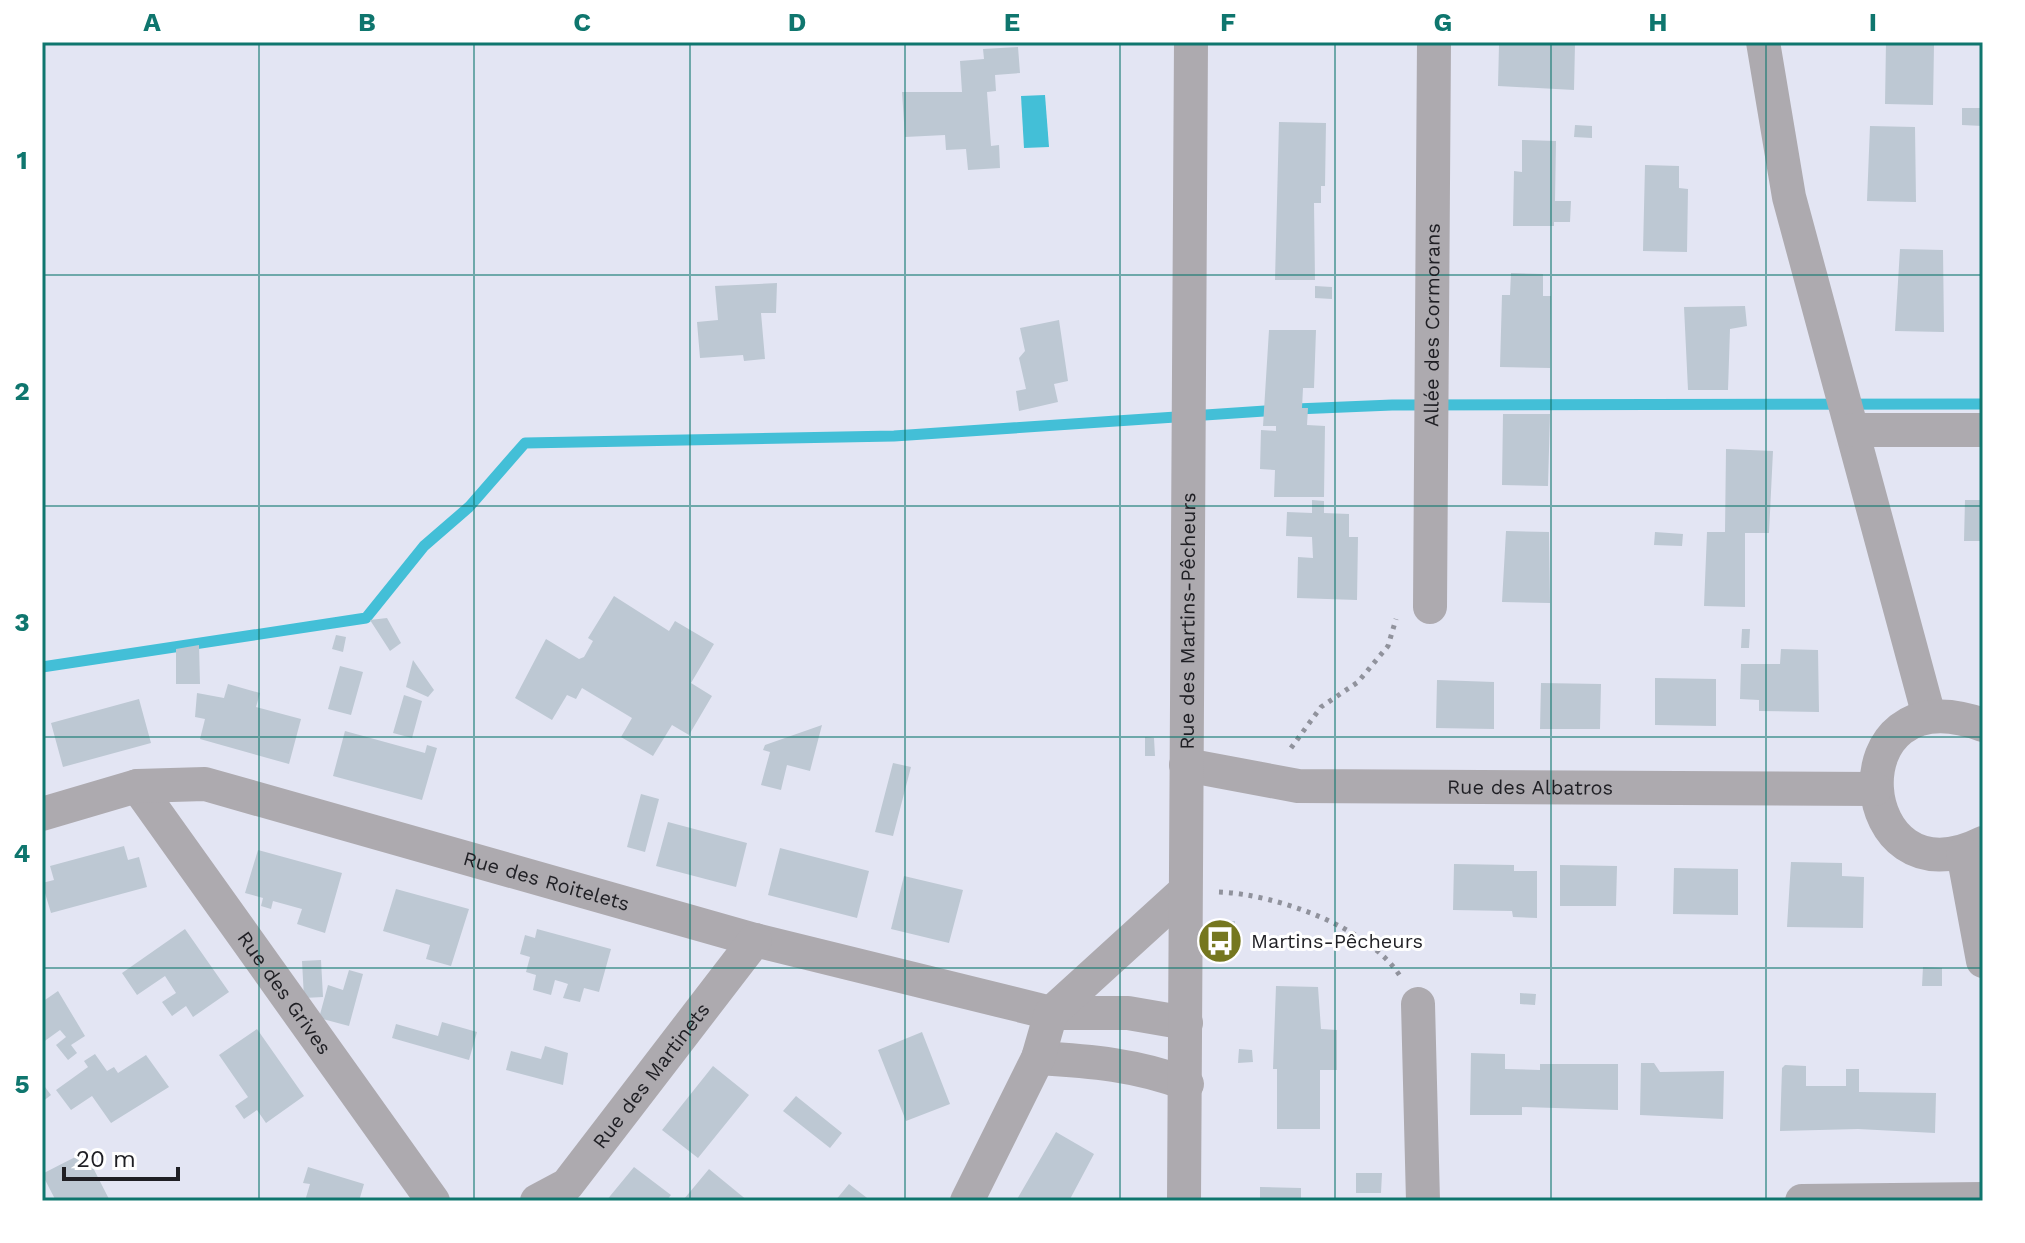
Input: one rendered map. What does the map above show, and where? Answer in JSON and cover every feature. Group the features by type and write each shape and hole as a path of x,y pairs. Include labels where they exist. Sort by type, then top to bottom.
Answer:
{"street":[{"name":"Rue des Martins-Pêcheurs","path":"1184,1201 1191,42"},
{"name":"Allée des Cormorans","path":"1430,607 1434,42"},
{"path":"1763,42 1789,197 1929,716"},
{"path":"1853,430 1983,430"},
{"path":"1983,725 1955,715 1929,716 1895,734 1881,755 1875,789 1887,826 1905,843 1921,851 1945,855 1973,848 1983,961"},
{"name":"Rue des Albatros","path":"1186,765 1298,786 1875,789"},
{"name":"Rue des Roitelets","path":"42,814 137,786 205,784 755,940 1051,1013 1128,1013 1186,1023"},
{"name":"Rue des Grives","path":"137,786 433,1201"},
{"path":"967,1201 1038,1058 1051,1013 1185,891"},
{"name":"Rue des Martinets","path":"537,1201 567,1185 755,940"},
{"path":"1418,1004 1423,1201"},
{"path":"1038,1058 1103,1061 1187,1084"},
{"path":"1802,1201 1983,1199"}],"path":[{"path":"1266,781 1321,707 1358,682 1388,646 1396,618 1430,607"},
{"path":"1185,891 1245,893 1280,901 1345,929 1394,967 1418,1004"}],"water":[{"path":"1045,95 1049,147 1024,148 1021,96"}],"building":[{"path":"1886,42 1955,42 1955,45 1934,45 1933,105 1885,104"},
{"path":"1575,44 1574,90 1498,86 1499,45"},
{"path":"1018,47 1020,73 995,75 996,91 987,92 991,146 999,145 1000,168 968,170 966,149 946,150 945,135 905,137 902,92 962,92 960,61 984,59 983,49"},
{"path":"1962,108 1983,108 1983,126 1962,125"},
{"path":"1279,122 1326,123 1325,186 1321,186 1321,203 1314,203 1315,280 1275,280"},
{"path":"1575,125 1592,126 1592,138 1574,137"},
{"path":"1870,126 1915,127 1916,202 1867,201"},
{"path":"1522,140 1556,141 1555,201 1571,201 1570,222 1554,222 1554,226 1513,226 1514,171 1522,172"},
{"path":"1645,165 1679,166 1679,188 1688,189 1687,252 1643,251"},
{"path":"1900,249 1943,250 1944,332 1895,331"},
{"path":"1511,273 1543,274 1543,296 1551,296 1550,368 1500,367 1502,295 1510,295"},
{"path":"777,283 776,313 761,313 765,359 744,361 743,355 700,358 697,322 718,320 715,286"},
{"path":"1315,286 1332,287 1332,299 1315,298"},
{"path":"1745,306 1747,326 1730,329 1728,390 1688,390 1684,307"},
{"path":"1059,320 1068,381 1054,384 1058,402 1019,411 1016,391 1026,389 1019,358 1025,351 1020,328"},
{"path":"1269,330 1316,330 1314,388 1303,388 1302,408 1308,408 1307,425 1325,426 1324,497 1274,497 1275,470 1260,469 1261,430 1276,431 1276,426 1263,426"},
{"path":"1503,414 1550,414 1548,486 1502,485"},
{"path":"1726,449 1773,451 1769,533 1745,533 1745,607 1704,606 1707,532 1725,532"},
{"path":"1312,500 1324,501 1324,513 1349,514 1349,537 1358,537 1357,600 1297,598 1298,557 1313,558 1312,537 1286,536 1287,512 1312,513"},
{"path":"1965,500 1983,500 1983,541 1964,541"},
{"path":"1506,531 1549,532 1550,603 1502,602"},
{"path":"1655,532 1683,534 1682,546 1654,545"},
{"path":"614,596 669,631 675,621 714,644 691,683 712,696 689,735 672,725 653,756 621,737 632,718 582,688 576,699 567,695 552,720 515,698 546,639 579,659 584,657 593,641 588,638"},
{"path":"387,618 401,643 390,651 370,620"},
{"path":"1742,629 1750,629 1749,648 1741,648"},
{"path":"336,635 346,637 343,652 332,649"},
{"path":"199,645 200,684 176,684 176,649"},
{"path":"1781,649 1818,650 1819,712 1759,711 1759,700 1740,699 1741,664 1780,664"},
{"path":"413,660 434,690 428,697 406,687"},
{"path":"340,666 363,672 351,715 328,709"},
{"path":"1655,678 1716,679 1716,726 1655,725"},
{"path":"1437,680 1494,682 1494,729 1436,728"},
{"path":"1541,683 1601,684 1600,729 1540,729"},
{"path":"228,684 260,693 256,707 301,719 289,764 200,739 205,719 195,717 197,693 224,698"},
{"path":"404,695 422,701 412,738 393,733"},
{"path":"139,699 151,743 63,767 51,723"},
{"path":"822,725 810,771 787,765 781,790 761,785 770,752 763,750 765,745"},
{"path":"345,731 425,753 427,745 437,748 422,800 333,776"},
{"path":"1145,737 1154,738 1155,756 1145,756"},
{"path":"893,763 911,767 893,836 875,832"},
{"path":"641,794 659,799 645,852 627,847"},
{"path":"668,822 747,843 736,887 656,866"},
{"path":"124,846 128,860 139,857 147,887 51,913 42,883 54,880 50,866"},
{"path":"780,848 869,871 857,918 768,895"},
{"path":"258,850 342,873 325,933 297,924 302,909 273,901 271,909 261,906 263,898 245,893"},
{"path":"1791,862 1842,863 1842,876 1864,877 1863,928 1787,927"},
{"path":"1454,864 1514,865 1514,871 1537,871 1537,918 1513,917 1512,911 1453,910"},
{"path":"1560,865 1617,866 1616,906 1560,906"},
{"path":"1674,868 1738,869 1738,915 1673,914"},
{"path":"904,876 963,890 949,943 891,929"},
{"path":"396,889 469,909 451,966 426,959 430,945 383,931"},
{"path":"1225,921 1235,921 1235,933 1225,933"},
{"path":"185,929 229,992 193,1017 186,1006 172,1016 162,1002 176,993 165,976 137,995 122,973"},
{"path":"537,929 611,949 599,992 584,988 580,1002 563,998 568,984 555,980 551,995 533,990 536,975 526,972 530,957 520,954 525,935 535,938"},
{"path":"321,960 323,997 304,998 302,961"},
{"path":"1923,967 1942,968 1942,986 1922,986"},
{"path":"349,970 363,974 349,1026 319,1018 328,985 343,990"},
{"path":"1276,986 1318,987 1321,1029 1337,1030 1337,1070 1320,1070 1320,1129 1277,1129 1277,1069 1273,1069"},
{"path":"58,991 85,1036 71,1045 77,1053 68,1060 56,1045 66,1037 60,1030 42,1043 42,1002"},
{"path":"1520,993 1536,994 1535,1005 1520,1004"},
{"path":"442,1022 477,1032 469,1060 392,1038 396,1024 438,1036"},
{"path":"257,1029 304,1096 266,1123 257,1110 244,1119 235,1106 248,1097 219,1055"},
{"path":"922,1032 950,1104 906,1121 878,1050"},
{"path":"545,1046 568,1053 563,1085 506,1070 511,1051 541,1059"},
{"path":"1239,1049 1252,1050 1253,1062 1238,1063"},
{"path":"1471,1053 1505,1054 1505,1069 1540,1070 1540,1064 1618,1064 1618,1110 1522,1107 1522,1115 1470,1115"},
{"path":"95,1054 107,1071 114,1067 118,1073 146,1055 169,1087 111,1123 92,1096 71,1110 56,1090 88,1067 84,1061"},
{"path":"1641,1063 1654,1063 1660,1072 1724,1071 1723,1119 1640,1115"},
{"path":"1785,1065 1806,1066 1806,1086 1846,1086 1846,1069 1859,1069 1859,1092 1936,1093 1935,1133 1858,1129 1780,1131 1782,1068"},
{"path":"713,1066 749,1095 698,1158 662,1130"},
{"path":"42,1083 51,1095 42,1102"},
{"path":"796,1096 842,1133 830,1148 783,1111"},
{"path":"1056,1132 1094,1154 1069,1201 1016,1201"},
{"path":"85,1152 110,1201 56,1201 42,1174"},
{"path":"308,1167 364,1184 359,1201 305,1201 310,1184 303,1183"},
{"path":"634,1167 671,1195 666,1201 606,1201"},
{"path":"709,1169 748,1201 684,1199"},
{"path":"1356,1173 1382,1173 1381,1193 1356,1193"},
{"path":"849,1184 871,1201 835,1201"},
{"path":"1260,1187 1301,1188 1301,1201 1260,1201"}],"waterway":[{"path":"1296,409 1392,405 1983,404"},
{"path":"42,667 366,618 424,546 469,507 525,443 894,436 1279,410"}],"place":[{"name":"Martins-Pêcheurs","path":"1220,941"}]}
